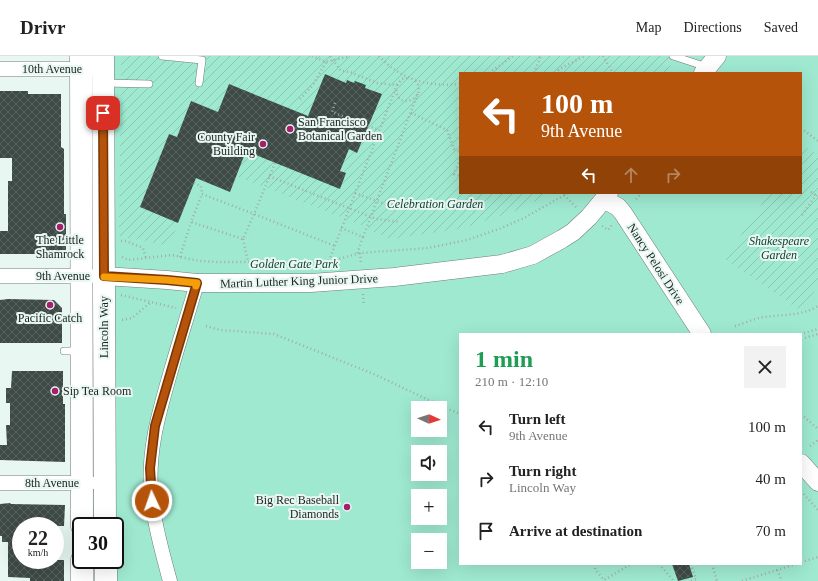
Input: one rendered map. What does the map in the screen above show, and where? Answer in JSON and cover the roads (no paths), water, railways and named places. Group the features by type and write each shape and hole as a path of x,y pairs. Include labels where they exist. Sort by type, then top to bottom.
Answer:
{"main road":[{"name":"Lincoln Way","path":"81,62 82,276 73,351 83,483 82,517"},
{"name":"Lincoln Way","path":"103,69 105,517"},
{"path":"82,569 82,581"},
{"path":"106,569 106,581"}],"street":[{"name":"10th Avenue","path":"0,69 81,62 103,69"},
{"name":"Martin Luther King Junior Drive","path":"197,283 283,284 362,280 502,264 533,255 562,240 583,223 607,196"},
{"name":"Nancy Pelosi Drive","path":"607,196 623,213 701,333"},
{"name":"9th Avenue","path":"0,276 104,276 197,283"},
{"path":"170,581 159,539 152,501 150,478 152,451 157,418 197,283"},
{"path":"802,463 818,482"},
{"name":"8th Avenue","path":"0,483 105,483"}],"lane":[{"path":"162,56 202,60 198,83"},
{"path":"673,56 709,65"},
{"path":"103,69 149,84"}],"place":[{"name":"San Francisco Botanical Garden","path":"290,129"},
{"name":"County Fair Building","path":"263,144"},
{"name":"The Little Shamrock","path":"60,227"},
{"name":"Pacific Catch","path":"50,305"},
{"name":"Sip Tea Room","path":"55,391"},
{"name":"Big Rec Baseball Diamonds","path":"347,507"}],"park label":[{"name":"Celebration Garden","path":"435,204"},
{"name":"Shakespeare Garden","path":"779,248"},
{"name":"Golden Gate Park","path":"294,264"}]}
